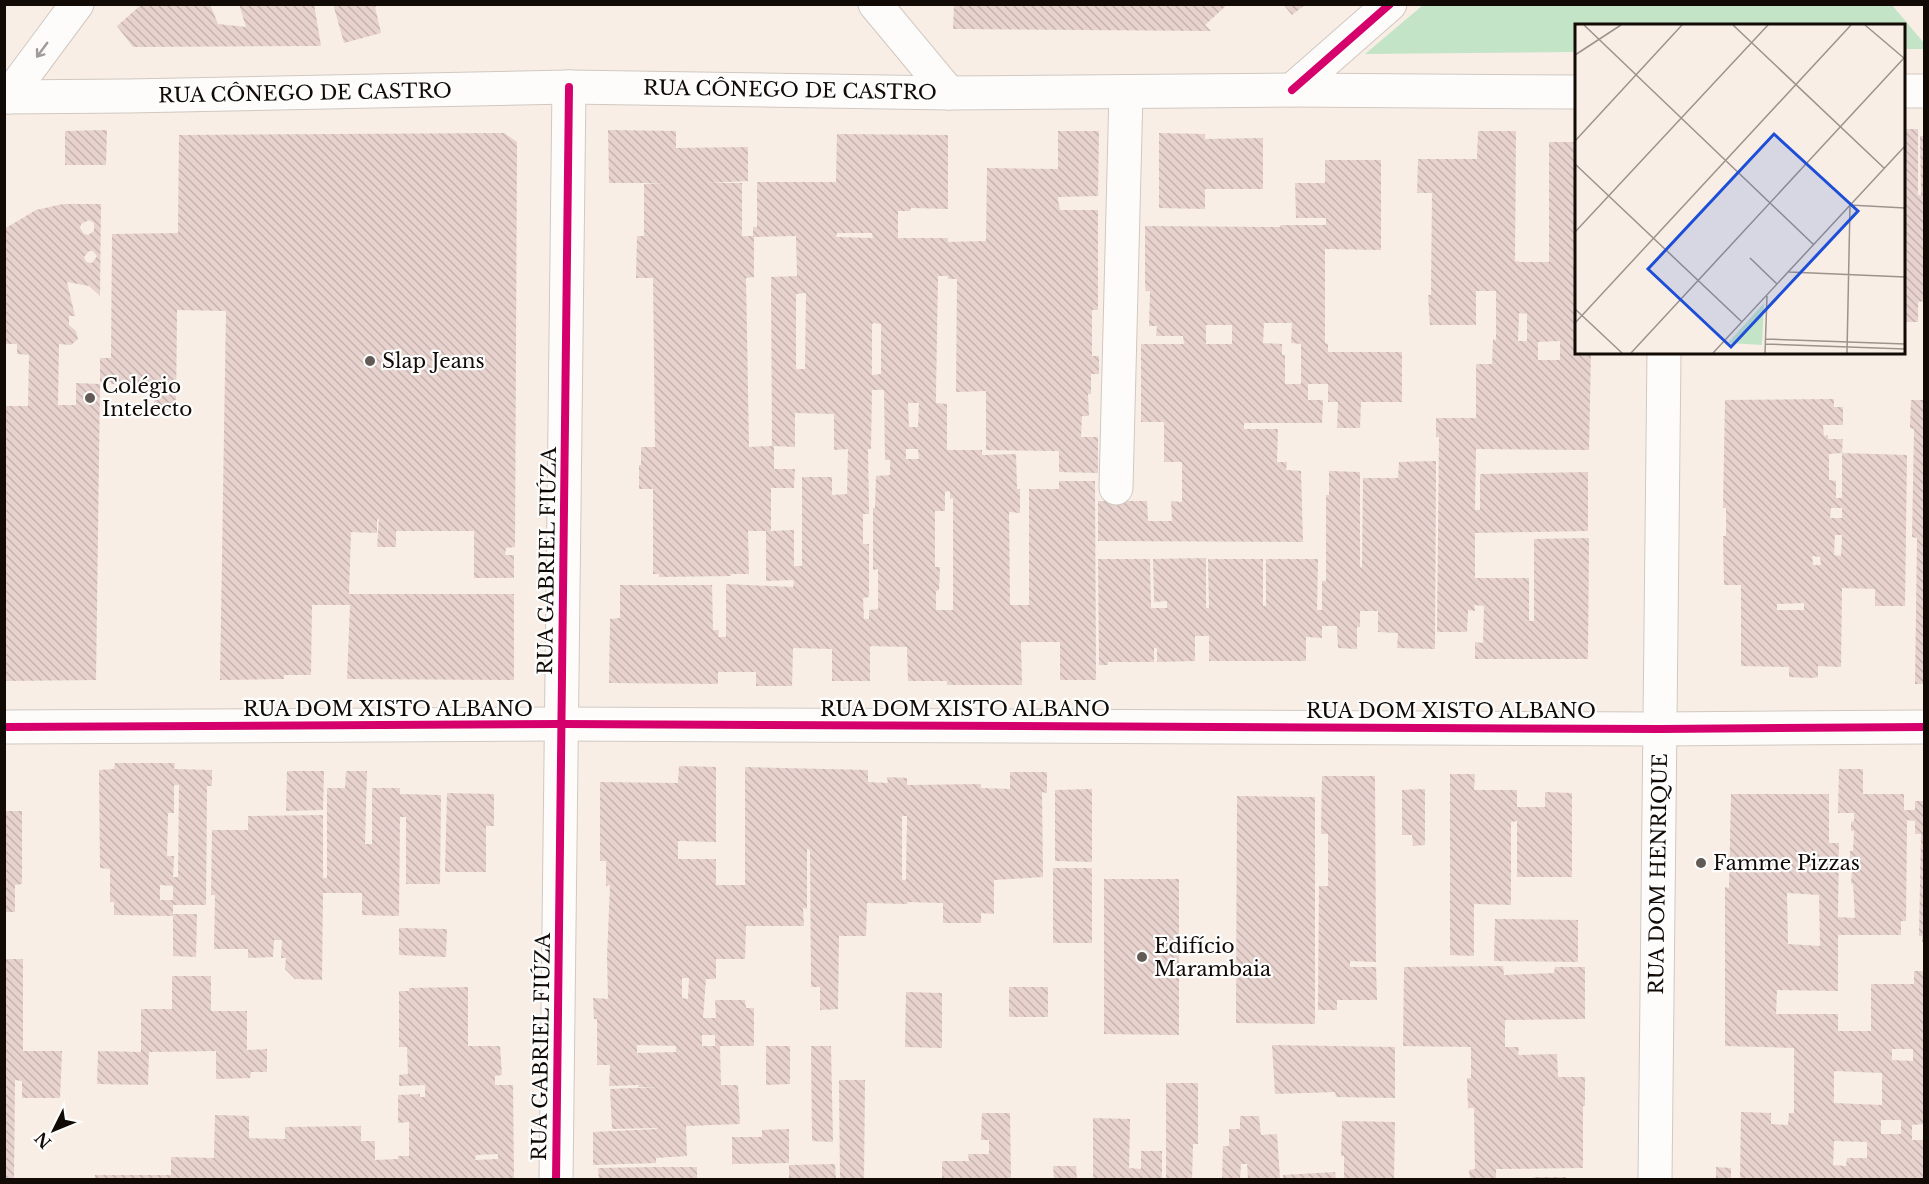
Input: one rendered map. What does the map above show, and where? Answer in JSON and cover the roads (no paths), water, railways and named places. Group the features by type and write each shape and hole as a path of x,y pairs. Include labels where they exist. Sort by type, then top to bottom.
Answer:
{"street":[{"path":"6,94 77,4"},
{"path":"875,4 949,93"},
{"path":"1292,90 1390,4"},
{"name":"RUA CÔNEGO DE CASTRO","path":"6,94 128,96 569,87 949,93 1292,90 1575,92"},
{"name":"RUA GABRIEL FIÚZA","path":"556,1179 569,87"},
{"path":"1905,91 1924,91"},
{"path":"1116,488 1126,92"},
{"name":"RUA DOM HENRIQUE","path":"1655,1179 1664,354"},
{"name":"RUA DOM XISTO ALBANO","path":"4,727 561,724 1924,728"}],"place":[{"name":"Slap Jeans","path":"370,361"},
{"name":"Colégio Intelecto","path":"90,398"},
{"name":"Famme Pizzas","path":"1701,863"},
{"name":"Edifício Marambaia","path":"1142,957"}]}
